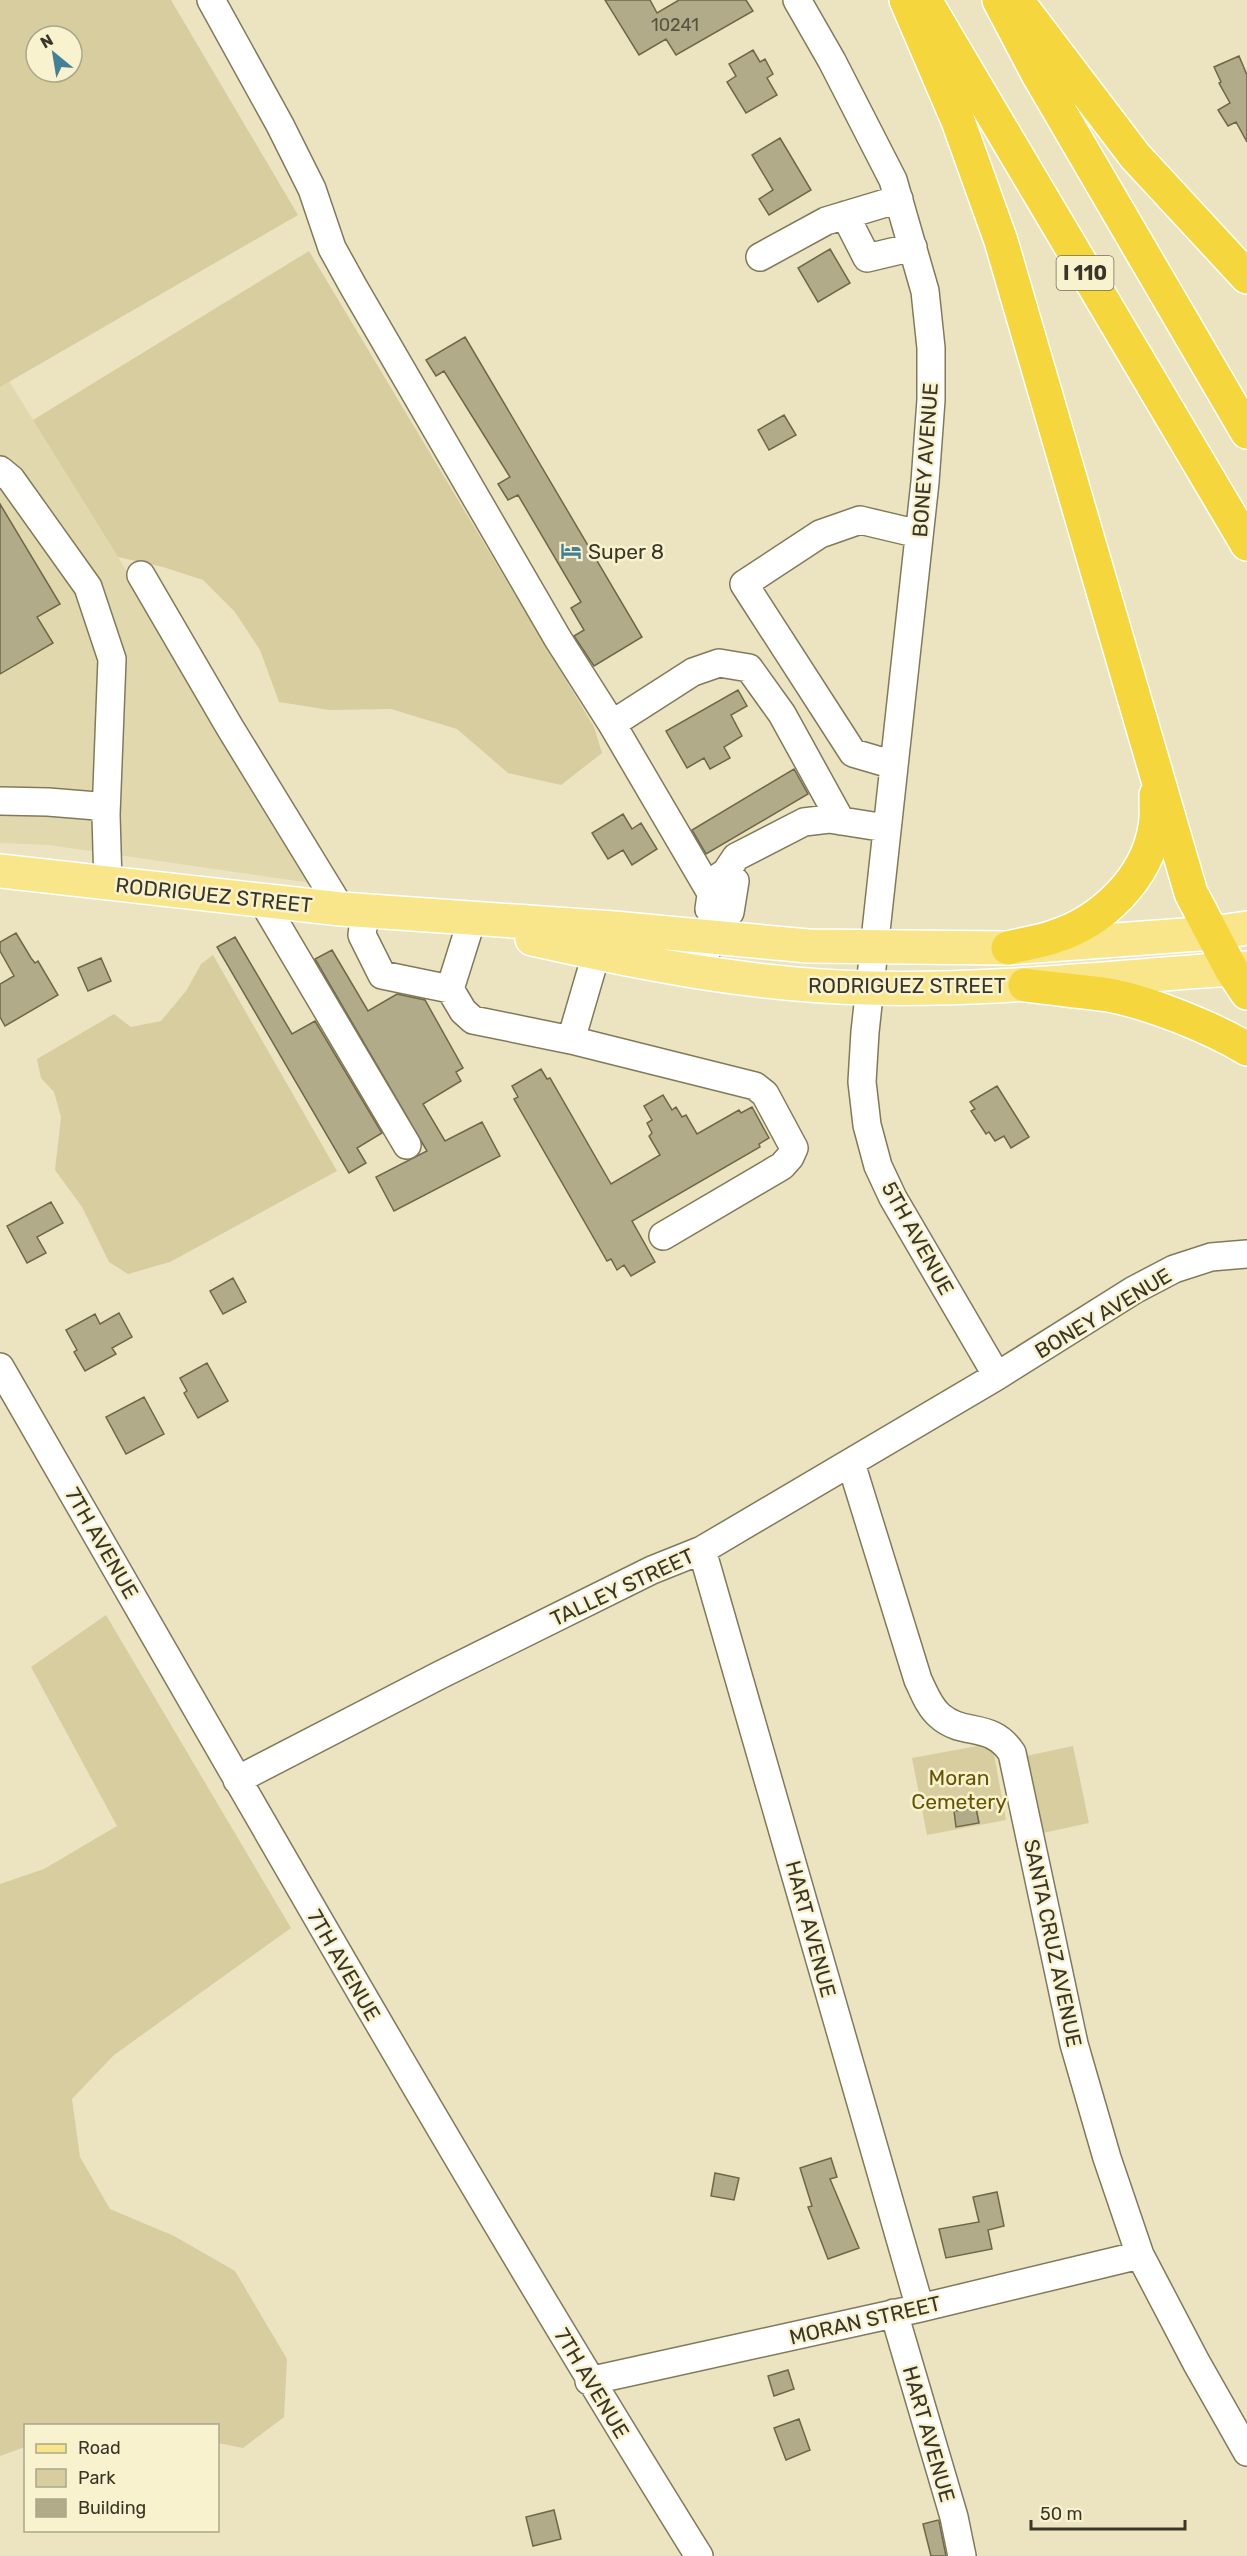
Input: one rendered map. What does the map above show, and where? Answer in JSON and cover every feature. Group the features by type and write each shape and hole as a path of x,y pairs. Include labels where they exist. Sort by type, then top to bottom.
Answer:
{"highway":[{"path":"906,0 958,121 1000,242 1156,766 1191,893 1212,933 1242,976"},
{"name":"I 110","path":"925,0 1247,544"},
{"name":"I 110","path":"999,0 1039,76 1247,432"},
{"path":"1017,0 1135,156 1247,277"},
{"path":"1008,948 1054,937 1094,918 1117,897 1137,873 1150,848 1156,825 1156,766"},
{"path":"1026,985 1111,996 1171,1014 1233,1040 1247,1049"}],"main road":[{"name":"RODRIGUEZ STREET","path":"0,871 353,910 428,916 600,940 702,972 804,985 871,988 1026,985 1242,976"},
{"name":"RODRIGUEZ STREET","path":"600,940 713,928 808,946 1008,948 1212,933 1247,928"}],"street":[{"path":"211,0 280,125 312,189 332,248 353,286 558,639 612,724 719,882"},
{"name":"BONEY AVENUE","path":"797,0 863,118 893,180 925,291 932,348 931,400 919,534 873,947"},
{"path":"760,257 826,221 899,198"},
{"path":"845,215 867,258 913,247"},
{"path":"0,470 11,479 88,587 112,659 106,815 108,884"},
{"path":"894,765 853,753 744,584 820,534 860,520 919,534"},
{"path":"141,575 229,726 353,910 370,956 382,975 450,989 463,1011 472,1020 571,1040 755,1086 765,1094 794,1148 790,1157 782,1166 663,1236"},
{"path":"612,724 693,672 719,663 749,668 782,714 841,821"},
{"path":"0,801 97,806 106,815"},
{"path":"719,882 736,857 804,822 829,819 886,828"},
{"path":"702,972 713,928 730,912 735,881 719,882"},
{"path":"262,900 407,1145"},
{"path":"450,989 471,922"},
{"path":"571,1040 600,940"},
{"name":"5TH AVENUE","path":"873,947 862,1082 867,1125 879,1166 893,1198 997,1376"},
{"name":"BONEY AVENUE","path":"997,1376 1134,1290 1174,1269 1211,1257 1247,1254"},
{"name":"7TH AVENUE","path":"0,1367 237,1780 590,2381 699,2556"},
{"name":"TALLEY STREET","path":"237,1780 641,1575 702,1550 997,1376"},
{"name":"SANTA CRUZ AVENUE","path":"850,1463 918,1680 927,1700 939,1716 957,1726 994,1735 1005,1741 1012,1753 1074,2044 1107,2158 1140,2255 1196,2362 1247,2452"},
{"name":"HART AVENUE","path":"702,1550 920,2308"},
{"name":"MORAN STREET","path":"590,2381 920,2308 1140,2255"},
{"name":"HART AVENUE","path":"894,2313 954,2517 962,2556"}],"shaded area":[{"path":"9,381 318,884 49,845 0,843 0,387"}],"green space":[{"path":"0,0 171,0 298,215 0,387"},
{"path":"309,251 594,727 602,753 561,785 508,773 457,729 391,709 330,710 279,702 260,650 235,612 203,580 163,567 118,557 33,420"},
{"path":"213,955 337,1171 170,1262 128,1274 109,1262 82,1207 55,1170 61,1117 54,1092 41,1078 37,1059 114,1014 131,1027 161,1021 186,991 201,964"},
{"path":"106,1615 291,1928 114,2055 72,2099 80,2157 110,2209 174,2236 235,2271 287,2359 284,2417 243,2448 219,2443 219,2424 24,2424 24,2447 0,2456 0,1884 44,1869 117,1826 31,1667"},
{"name":"Moran Cemetery","path":"988,1744 993,1749 1006,1820 927,1835 912,1758"},
{"path":"1073,1746 1089,1823 1038,1834 1021,1757"}],"building":[{"path":"605,0 650,0 657,13 679,0 746,0 753,11 676,55 666,39 639,55"},
{"path":"753,50 760,62 765,59 773,74 767,78 777,95 746,113 727,82 736,76 729,64"},
{"path":"1239,56 1247,75 1247,142 1236,122 1228,126 1218,110 1230,103 1219,83 1221,82 1214,67"},
{"path":"780,138 811,190 769,215 759,199 773,190 752,155"},
{"path":"830,249 850,283 818,302 798,268"},
{"name":"Super 8","path":"465,337 642,637 594,666 574,636 584,630 571,608 581,602 518,495 508,500 498,484 510,477 444,371 436,376 426,360"},
{"path":"784,415 796,435 769,450 758,430"},
{"path":"0,504 60,604 37,617 53,643 0,674"},
{"path":"738,690 747,706 731,715 742,736 724,747 730,758 710,769 704,758 687,768 666,731"},
{"path":"794,769 808,794 706,854 692,830"},
{"path":"623,814 632,829 641,823 657,849 632,865 623,850 608,859 592,833"},
{"path":"16,933 31,958 35,963 38,961 58,995 5,1026 0,1017 0,984 14,976 0,951 0,942"},
{"path":"235,937 292,1034 315,1021 382,1133 357,1148 366,1163 349,1173 217,947"},
{"path":"332,950 368,1011 397,994 425,1000 463,1068 456,1072 461,1081 423,1104 445,1141 482,1122 500,1156 394,1211 376,1177 427,1151 315,959"},
{"path":"101,958 111,981 88,991 78,968"},
{"path":"541,1069 547,1079 550,1078 611,1184 660,1155 649,1136 652,1133 647,1123 652,1120 644,1106 663,1095 672,1110 676,1107 682,1117 686,1115 697,1134 739,1110 741,1113 752,1107 769,1138 759,1144 760,1147 632,1221 655,1262 631,1276 624,1265 617,1270 611,1259 607,1261 514,1099 518,1097 512,1086"},
{"path":"997,1086 1029,1137 1011,1148 1004,1136 995,1141 989,1132 986,1134 971,1111 975,1109 970,1102"},
{"path":"51,1202 63,1223 37,1237 46,1253 27,1263 7,1226"},
{"path":"233,1278 246,1302 223,1314 210,1291"},
{"path":"119,1313 132,1337 112,1348 116,1354 85,1371 74,1352 77,1350 66,1330 95,1314 100,1324"},
{"path":"207,1363 228,1401 198,1418 184,1393 187,1391 180,1378"},
{"path":"144,1397 164,1434 126,1454 106,1417"},
{"path":"976,1808 979,1823 956,1827 954,1811"},
{"path":"831,2158 837,2177 830,2179 859,2248 828,2259 808,2207 812,2206 800,2168"},
{"path":"715,2173 739,2178 734,2200 711,2196"},
{"path":"997,2192 1004,2226 988,2230 992,2249 946,2258 939,2229 979,2222 973,2197"},
{"path":"788,2370 794,2389 774,2396 768,2376"},
{"path":"799,2419 810,2450 786,2460 774,2428"},
{"path":"554,2510 561,2539 533,2546 526,2517"},
{"path":"938,2520 946,2556 931,2556 923,2524"}],"place":[{"name":"Super 8","path":"571,551"}]}
